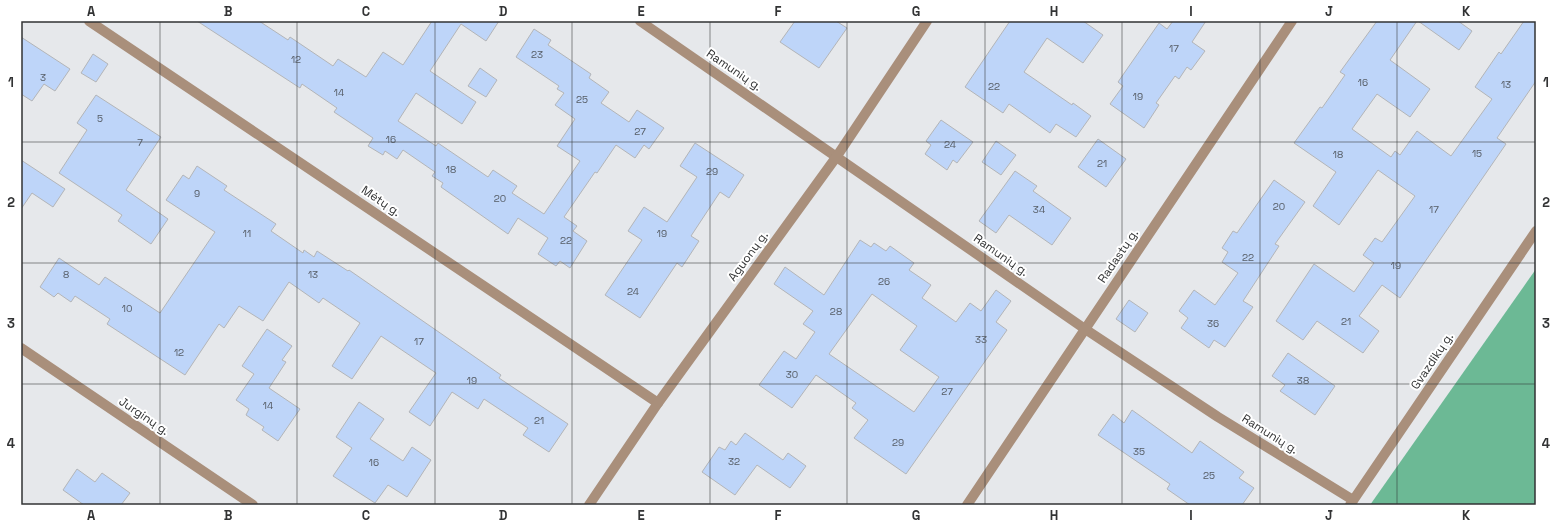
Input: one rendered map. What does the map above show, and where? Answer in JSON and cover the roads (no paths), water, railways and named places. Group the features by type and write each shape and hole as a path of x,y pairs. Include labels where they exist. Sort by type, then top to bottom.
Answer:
{"street":[{"name":"Mėtų g.","path":"89,21 658,403"},
{"name":"Ramunių g.","path":"640,21 1085,329 1352,503"},
{"name":"Aguonų g.","path":"589,505 658,403 837,156 927,21"},
{"name":"Radastų g.","path":"967,505 1292,21"},
{"name":"Gvazdikų g.","path":"1352,503 1536,231"},
{"name":"Jurginų g.","path":"21,348 253,505"}]}
